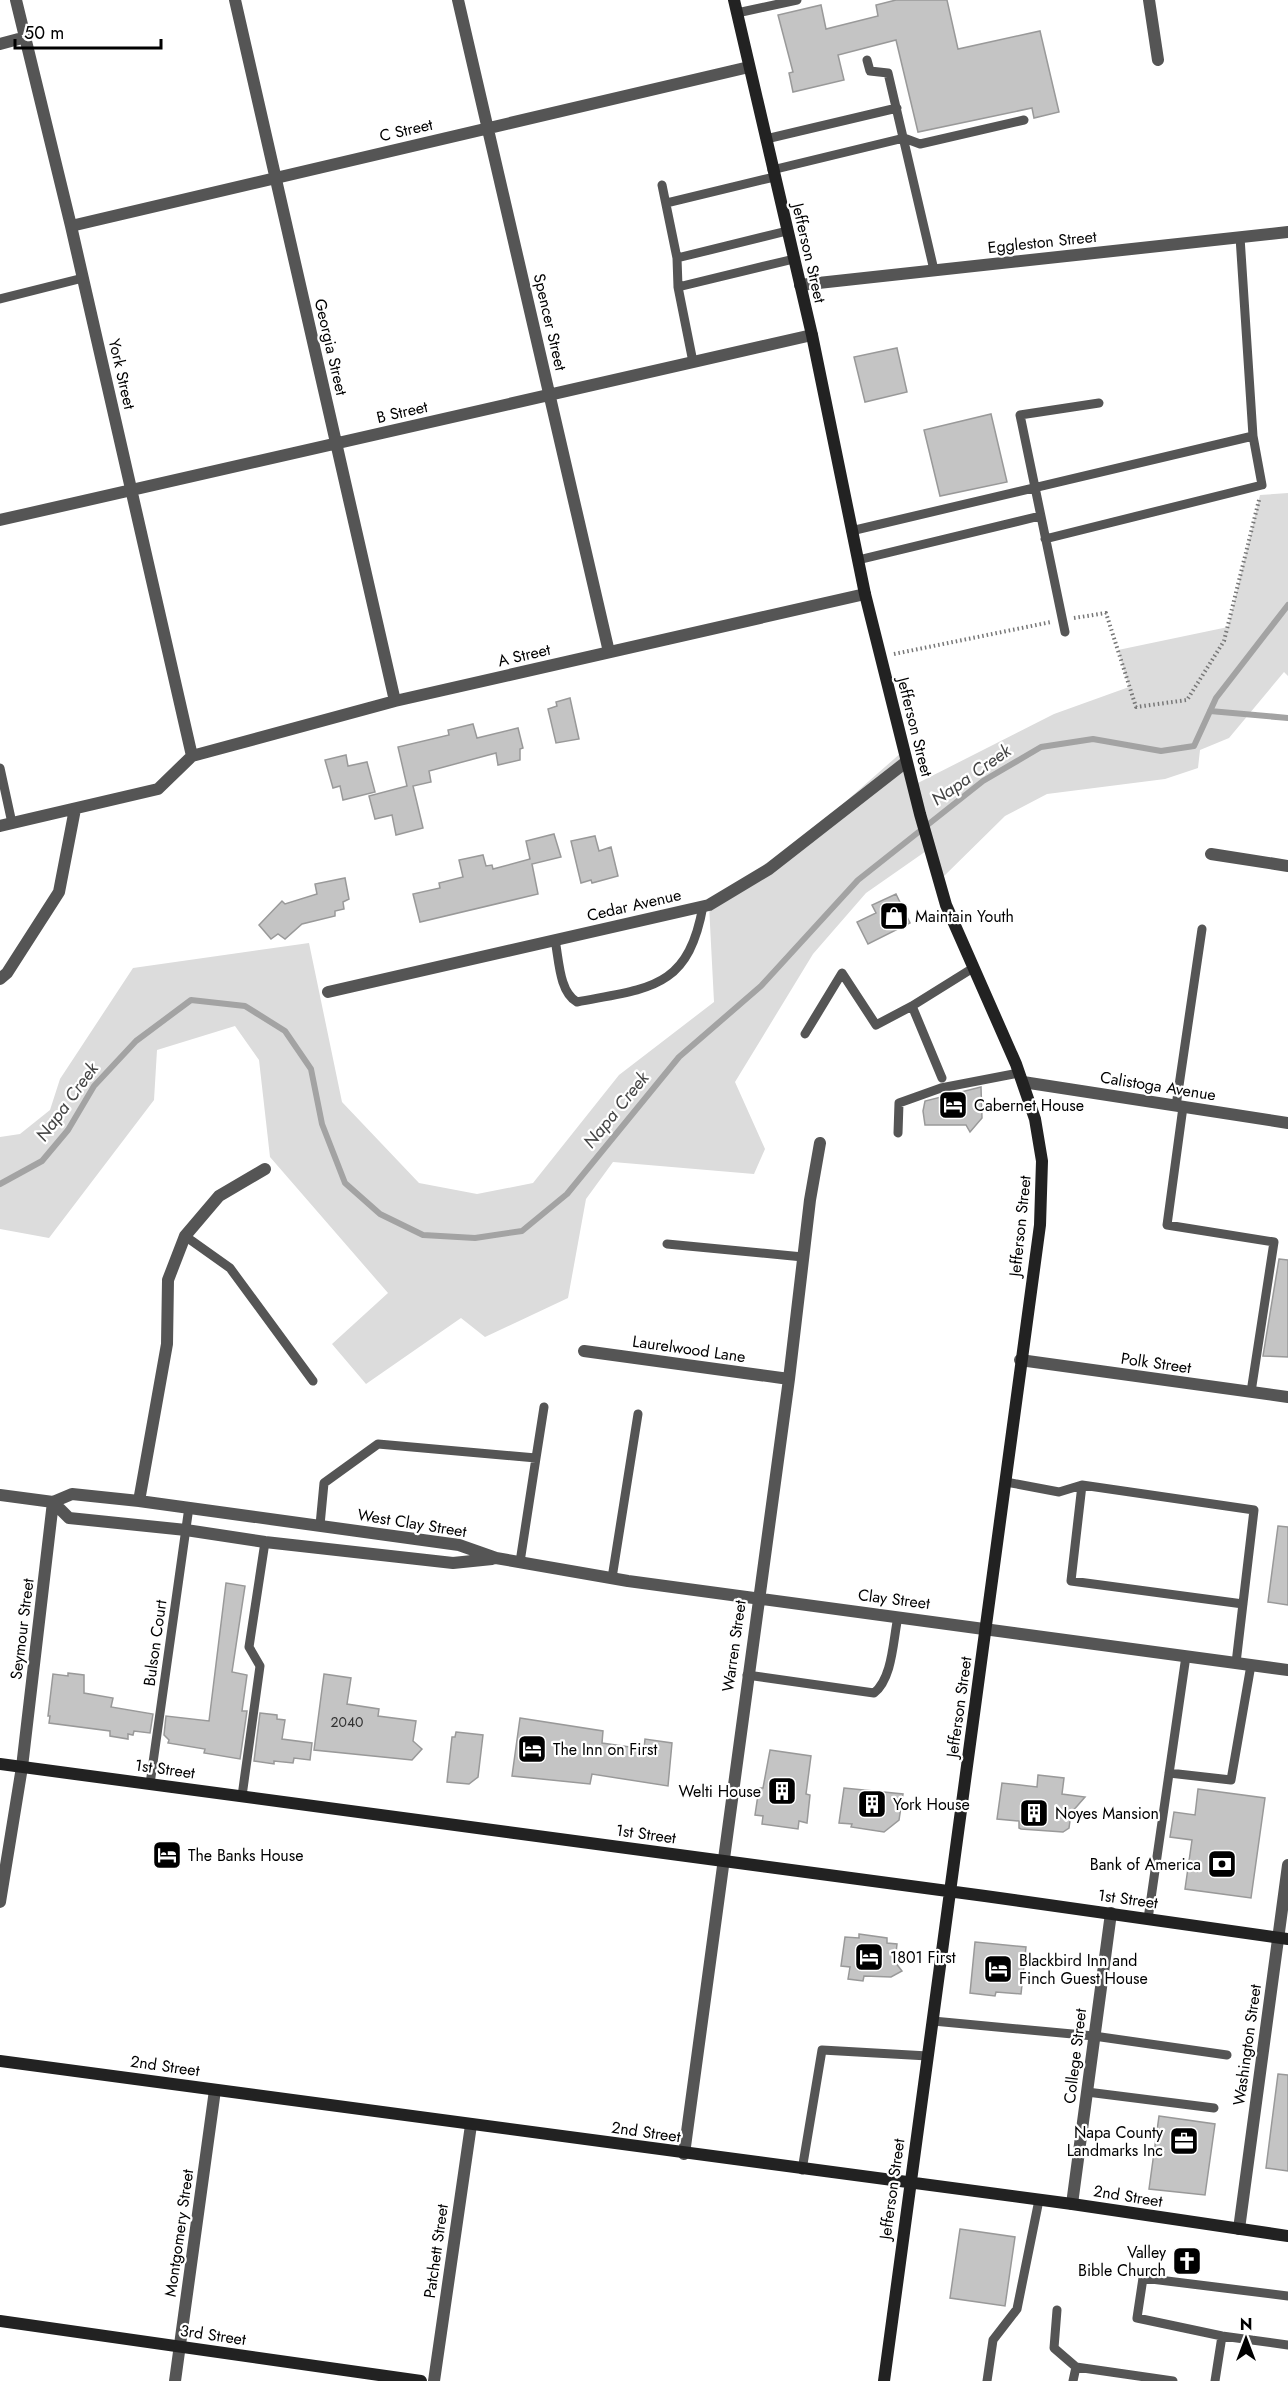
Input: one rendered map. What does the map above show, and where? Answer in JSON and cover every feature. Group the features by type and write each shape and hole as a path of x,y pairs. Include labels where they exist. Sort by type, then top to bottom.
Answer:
{"main road":[{"name":"Jefferson Street","path":"734,0 812,335 865,594 906,762 950,913 1021,1077 1038,1129 1043,1183 987,1629 909,2183 884,2381"},
{"name":"1st Street","path":"0,1764 951,1891 1283,1939"},
{"name":"2nd Street","path":"0,2061 802,2170 1072,2204 1288,2236"},
{"name":"3rd Street","path":"0,2321 421,2381"}],"street":[{"name":"York Street","path":"16,0 71,226 192,756"},
{"name":"Georgia Street","path":"235,0 395,701"},
{"name":"Spencer Street","path":"458,0 609,652"},
{"path":"1149,0 1158,60"},
{"path":"0,44 26,38"},
{"name":"C Street","path":"71,226 749,67"},
{"name":"Eggleston Street","path":"800,285 1288,232"},
{"name":"B Street","path":"0,520 812,335"},
{"name":"A Street","path":"192,756 395,701 865,594"},
{"path":"6,825 158,789 192,756"},
{"name":"Cedar Avenue","path":"328,992 703,906 769,869 906,762"},
{"path":"0,979 7,973 59,892 75,809"},
{"path":"1211,854 1288,866"},
{"name":"Calistoga Avenue","path":"1021,1077 1180,1107 1288,1123"},
{"name":"Warren Street","path":"684,2154 820,1143"},
{"path":"139,1501 167,1344 168,1280 185,1236 219,1196 265,1169"},
{"name":"Laurelwood Lane","path":"584,1351 789,1379"},
{"name":"Polk Street","path":"1020,1360 1288,1397"},
{"name":"West Clay Street","path":"0,1495 53,1502 72,1494 189,1507 459,1545 496,1558"},
{"name":"West Clay Street","path":"53,1502 69,1518 453,1563 496,1558"},
{"name":"Seymour Street","path":"0,1902 22,1767 53,1502"},
{"name":"Clay Street","path":"496,1558 612,1578 1288,1670"},
{"name":"Washington Street","path":"1239,2229 1283,1939 1288,1864"},
{"name":"College Street","path":"1072,2204 1111,1913"},
{"name":"Montgomery Street","path":"176,2381 215,2090"},
{"name":"Patchett Street","path":"434,2381 471,2125"}],"lane":[{"path":"737,13 797,0"},
{"path":"867,60 870,71 888,73 934,270"},
{"path":"766,139 897,108"},
{"path":"666,203 904,138 920,144 1024,120"},
{"path":"662,185 677,258 678,287 693,362"},
{"path":"677,258 787,231"},
{"path":"1045,539 1262,485 1253,436 1240,237"},
{"path":"678,287 794,260"},
{"path":"0,299 83,278"},
{"path":"1065,632 1020,415 1099,403"},
{"path":"851,531 1253,436"},
{"path":"858,560 1040,516"},
{"path":"0,768 6,825"},
{"path":"555,940 565,988 569,998 577,1002 651,987 671,975 690,951 699,928 703,906"},
{"path":"1202,929 1167,1225 1274,1242 1251,1392"},
{"path":"805,1034 842,973 876,1025 912,1006 973,968"},
{"path":"912,1006 942,1078"},
{"path":"898,1133 899,1103 941,1088 1021,1077"},
{"path":"185,1236 230,1268 313,1381"},
{"path":"667,1244 803,1257"},
{"path":"520,1562 544,1407"},
{"path":"612,1578 638,1414"},
{"path":"320,1525 324,1483 378,1444 536,1458"},
{"path":"1006,1482 1059,1492 1082,1485 1254,1510 1236,1663"},
{"path":"1082,1485 1071,1581 1243,1604"},
{"name":"Bulson Court","path":"150,1784 189,1507"},
{"path":"242,1796 260,1666 249,1647 265,1542"},
{"path":"747,1675 874,1694 879,1689 887,1670 898,1617"},
{"path":"1148,1919 1186,1656"},
{"path":"1169,1773 1231,1780 1251,1665"},
{"path":"933,2021 1094,2036 1227,2055"},
{"path":"802,2170 822,2050 928,2056"},
{"path":"1087,2092 1214,2108"},
{"path":"987,2381 993,2340 1017,2309 1039,2200"},
{"path":"1288,2296 1143,2278 1137,2318 1222,2336 1288,2345"},
{"path":"1057,2310 1054,2348 1076,2367 1173,2381"},
{"path":"1215,2381 1222,2336"},
{"path":"1073,2381 1076,2367"}],"path":[{"path":"880,656 1062,619 1106,613 1136,707 1187,700 1224,641 1262,485"}],"shaded area":[{"path":"1288,493 1288,676 1284,672 1229,738 1200,750 1198,768 1165,779 1047,794 1005,816 939,881 929,849 866,893 813,954 735,1082 765,1149 754,1174 613,1162 586,1199 568,1298 485,1337 461,1318 366,1384 332,1344 388,1293 270,1157 259,1060 235,1026 157,1050 154,1100 49,1238 0,1229 0,1137 20,1134 50,1110 60,1079 133,968 309,943 342,1102 419,1183 477,1194 533,1183 619,1075 714,1002 709,905 769,869 902,752 912,786 1054,714 1129,687 1118,650 1228,627 1260,495"}],"building":[{"path":"896,0 947,0 958,49 1040,31 1059,112 1034,118 1032,108 918,132 896,40 838,55 844,80 793,92 789,73 793,72 778,15 821,5 826,29 878,16 876,5"},
{"path":"897,348 907,392 865,402 854,357"},
{"path":"991,414 1007,482 940,496 924,430"},
{"path":"570,698 579,739 556,743 548,709 557,706 556,702"},
{"path":"473,724 477,738 518,728 523,748 520,749 520,760 498,765 496,753 429,771 431,782 413,786 423,828 396,835 392,815 375,819 369,796 407,786 398,747 449,735 448,730"},
{"path":"346,755 348,766 367,762 375,792 343,800 340,786 333,788 325,760"},
{"path":"554,834 561,857 532,864 538,894 420,922 413,894 440,888 439,883 463,877 459,860 483,855 486,866 492,865 493,869 530,859 526,841"},
{"path":"595,836 599,851 611,847 618,876 592,883 591,880 581,883 571,841"},
{"path":"345,878 349,899 343,902 344,909 335,911 335,916 302,924 285,939 278,934 271,939 259,925 282,901 285,904 317,894 315,884"},
{"path":"896,894 910,923 868,944 857,922 876,913 872,905"},
{"name":"Cabernet House","path":"981,1087 982,1118 970,1132 966,1125 925,1125 923,1111 925,1101"},
{"path":"1279,1259 1288,1260 1288,1357 1263,1356"},
{"path":"1278,1526 1288,1527 1288,1605 1268,1602"},
{"path":"226,1583 245,1586 232,1672 247,1675 242,1711 247,1711 240,1759 204,1753 205,1749 168,1743 169,1740 164,1735 166,1716 209,1721"},
{"path":"68,1673 84,1675 84,1693 113,1698 111,1707 153,1714 150,1733 134,1731 133,1735 128,1734 128,1739 110,1736 110,1731 49,1723 53,1674 68,1676"},
{"path":"324,1674 351,1678 347,1704 379,1709 378,1716 416,1721 413,1741 422,1749 412,1760 314,1750"},
{"path":"260,1713 277,1715 277,1719 285,1720 282,1739 312,1743 310,1760 294,1758 293,1763 274,1761 274,1764 254,1761"},
{"path":"520,1718 603,1731 602,1743 644,1749 645,1739 672,1743 668,1786 592,1774 590,1784 512,1776"},
{"path":"456,1732 483,1735 478,1777 469,1784 447,1782 452,1737 455,1737"},
{"name":"Welti House","path":"770,1750 811,1756 806,1794 810,1795 807,1823 799,1821 798,1829 762,1824 763,1816 755,1815 759,1788 763,1788"},
{"name":"Noyes Mansion","path":"1038,1775 1064,1778 1062,1794 1085,1797 1071,1813 1069,1828 1063,1832 1021,1829 1019,1821 997,1819 1002,1783 1037,1787"},
{"name":"York House","path":"844,1788 903,1794 899,1820 884,1832 839,1823"},
{"name":"Bank of America","path":"1198,1789 1265,1798 1251,1898 1185,1889 1192,1840 1170,1837 1174,1812 1195,1815"},
{"path":"859,1934 887,1938 887,1943 897,1944 895,1962 902,1971 891,1977 864,1976 863,1981 848,1979 850,1967 841,1966 845,1937 859,1938"},
{"name":"Blackbird Inn and Finch Guest House","path":"975,1942 1026,1947 1021,1994 996,1992 995,1996 970,1993"},
{"path":"1278,2074 1288,2075 1288,2171 1266,2168"},
{"name":"Napa County Landmarks Inc","path":"1159,2116 1215,2124 1205,2195 1149,2189"},
{"path":"960,2229 1015,2237 1005,2306 950,2298"}],"waterway":[{"name":"Napa Creek","path":"0,1184 42,1161 68,1130 94,1086 136,1041 191,1000 245,1006 285,1031 311,1069 322,1124 345,1183 380,1214 423,1235 475,1238 522,1231 567,1194 679,1057 761,986 858,880 983,781 1041,747 1093,739 1161,751 1194,746 1216,698 1288,605"},
{"path":"1210,711 1288,718"}],"place":[{"name":"Maintain Youth","path":"894,916"},
{"name":"Cabernet House","path":"953,1105"},
{"name":"The Inn on First","path":"532,1749"},
{"name":"Welti House","path":"782,1791"},
{"name":"York House","path":"872,1804"},
{"name":"Noyes Mansion","path":"1034,1813"},
{"name":"The Banks House","path":"167,1855"},
{"name":"Bank of America","path":"1222,1864"},
{"name":"1801 First","path":"869,1957"},
{"name":"Blackbird Inn and Finch Guest House","path":"998,1969"},
{"name":"Napa County Landmarks Inc","path":"1184,2141"},
{"name":"Valley Bible Church","path":"1187,2261"}]}
